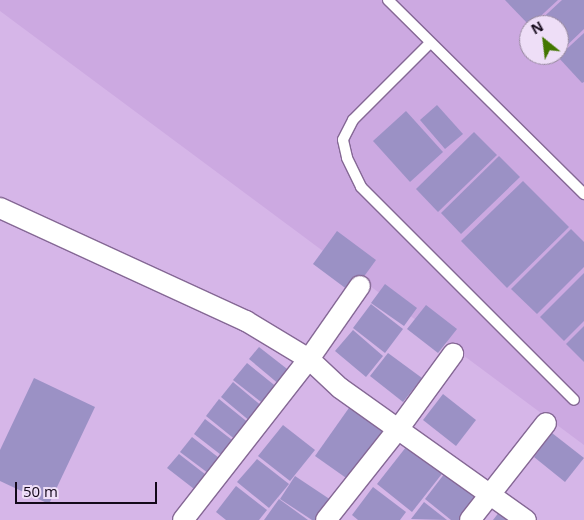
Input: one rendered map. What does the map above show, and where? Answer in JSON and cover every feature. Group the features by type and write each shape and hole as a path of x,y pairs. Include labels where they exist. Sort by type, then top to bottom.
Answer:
{"street":[{"path":"0,208 246,321 310,359 340,388 399,428 526,520"},
{"path":"183,520 310,359 360,286"},
{"path":"326,520 399,428 453,354"},
{"path":"470,520 546,423"}],"lane":[{"path":"388,0 584,194"},
{"path":"430,43 353,120 343,140 347,158 361,187 574,400"}],"shaded area":[{"path":"0,0 584,0 584,445 0,11"}],"building":[{"path":"505,0 558,0 542,15 519,15"},
{"path":"562,0 584,0 584,29 569,43 569,15 546,15"},
{"path":"584,33 584,82 582,83 565,65 569,65 569,47"},
{"path":"437,105 463,134 445,149 420,120"},
{"path":"406,111 443,152 410,182 373,141"},
{"path":"474,132 497,155 438,212 416,189"},
{"path":"499,156 520,177 461,234 441,213"},
{"path":"523,181 569,227 507,288 461,241"},
{"path":"571,229 584,242 584,267 537,314 511,289"},
{"path":"337,231 376,260 352,293 313,264"},
{"path":"584,273 584,321 564,341 540,317"},
{"path":"385,284 417,308 404,326 371,303"},
{"path":"371,304 403,329 385,353 353,328"},
{"path":"426,305 457,329 438,353 407,329"},
{"path":"584,326 584,362 566,344"},
{"path":"353,330 383,356 366,377 335,351"},
{"path":"259,347 291,372 280,385 249,359"},
{"path":"388,353 422,378 403,402 370,376"},
{"path":"247,363 278,388 265,405 233,380"},
{"path":"34,378 95,407 49,504 0,481 0,450"},
{"path":"233,382 263,407 251,422 221,397"},
{"path":"443,394 476,420 456,446 423,420"},
{"path":"219,399 250,424 237,441 206,416"},
{"path":"351,405 386,429 349,480 315,456"},
{"path":"205,419 236,443 225,458 194,434"},
{"path":"283,425 315,450 290,481 258,456"},
{"path":"552,433 584,458 565,482 534,457"},
{"path":"192,437 223,461 212,476 180,452"},
{"path":"410,442 445,470 412,512 377,484"},
{"path":"179,454 210,478 198,492 167,468"},
{"path":"257,459 289,484 269,508 237,482"},
{"path":"448,469 481,495 460,520 451,520 425,499"},
{"path":"295,476 331,500 317,520 312,520 280,499"},
{"path":"236,486 267,510 259,520 226,520 216,512"},
{"path":"373,487 406,512 400,520 358,520 352,515"},
{"path":"279,499 308,520 264,520"},
{"path":"424,502 447,520 411,519"},
{"path":"503,507 520,520 493,520"}]}
